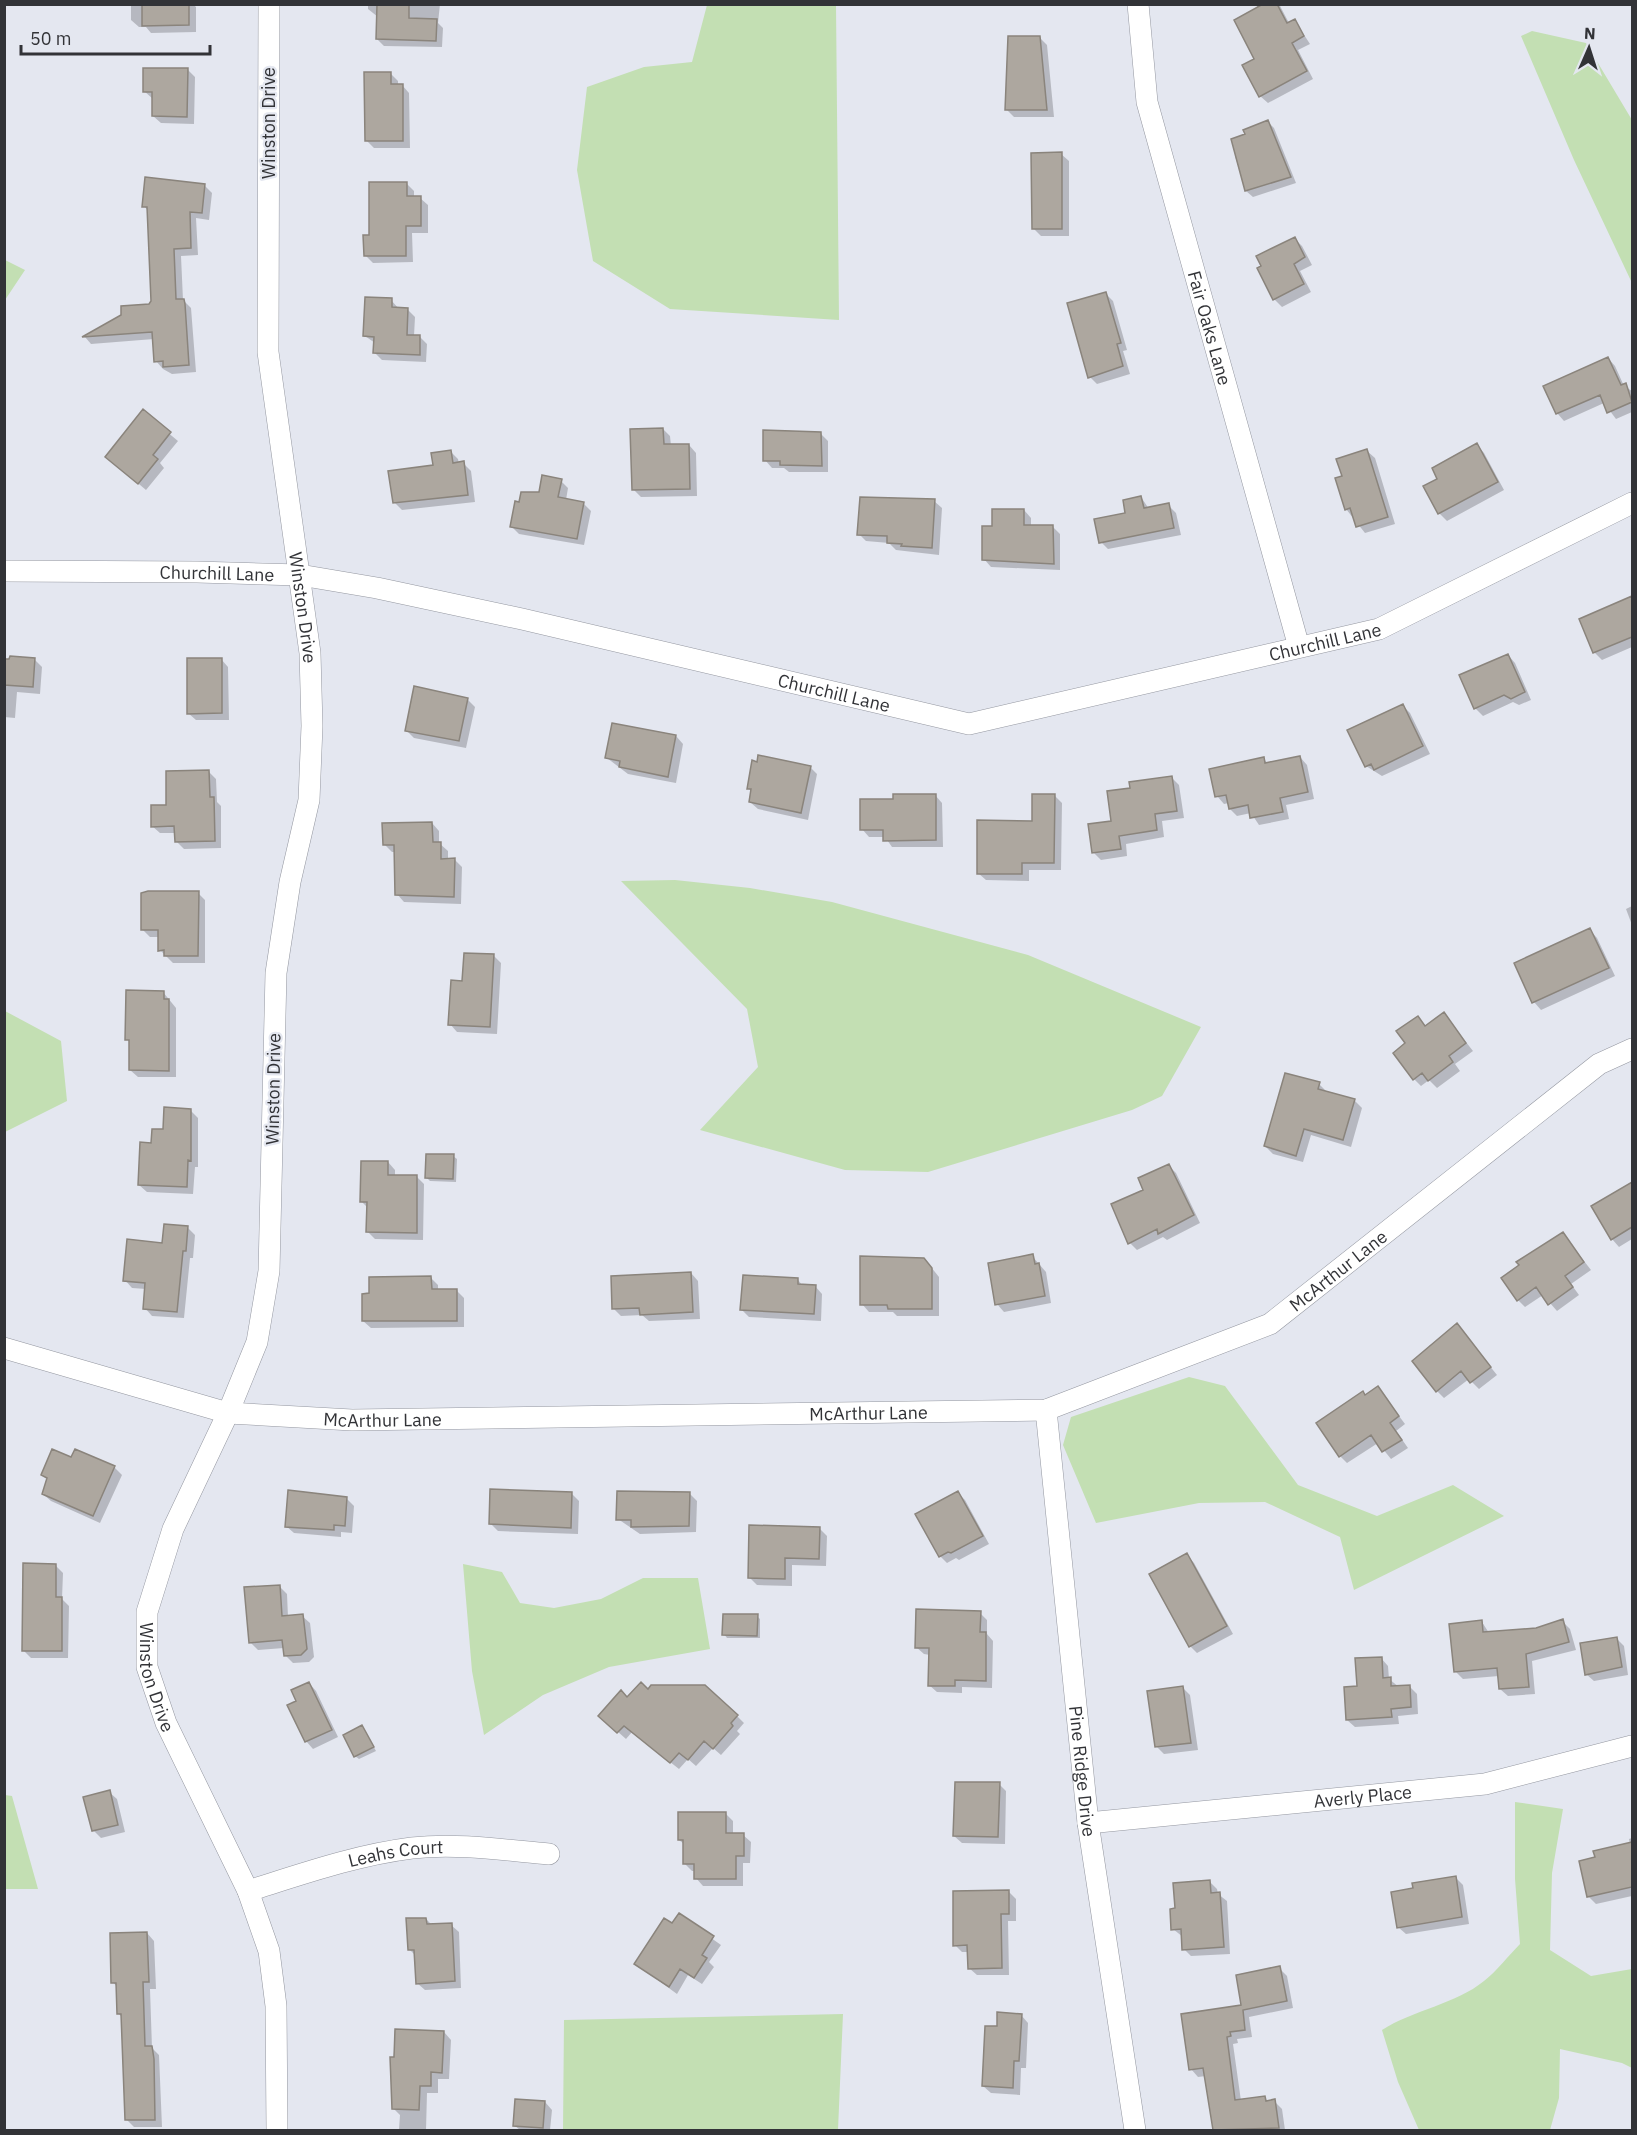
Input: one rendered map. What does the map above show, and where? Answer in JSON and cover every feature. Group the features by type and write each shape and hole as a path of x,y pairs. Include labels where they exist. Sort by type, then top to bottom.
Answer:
{"street":[{"name":"Winston Drive","path":"269,4 268,352 310,653 312,726 309,800 290,882 276,973 269,1271 257,1342 228,1413 173,1529 147,1612 147,1667 166,1723 248,1891 269,1951 276,2006 277,2130"},
{"name":"Fair Oaks Lane","path":"1138,4 1147,102 1299,647"},
{"name":"Churchill Lane","path":"4,571 300,575 377,588 522,619 969,723 1379,629 1632,503"},
{"name":"McArthur Lane","path":"4,1348 228,1413 352,1420 1046,1410 1270,1324 1599,1064 1632,1049"},
{"name":"Pine Ridge Drive","path":"1046,1410 1088,1823 1135,2130"},
{"name":"Averly Place","path":"1088,1823 1485,1784 1632,1746"},
{"name":"Leahs Court","path":"248,1891 347,1861 413,1848 487,1849 549,1854"}],"green space":[{"path":"707,5 836,5 839,320 670,309 593,261 577,170 587,87 644,67 692,62"},
{"path":"1532,31 1586,43 1632,120 1632,283 1574,160 1521,36"},
{"path":"5,260 25,270 5,300"},
{"path":"675,880 750,888 832,902 1028,955 1201,1027 1162,1096 1132,1110 928,1172 845,1170 700,1130 758,1067 747,1009 621,881"},
{"path":"5,1011 61,1041 67,1101 5,1132"},
{"path":"1189,1377 1225,1386 1298,1485 1377,1516 1453,1485 1504,1516 1354,1590 1340,1537 1265,1502 1199,1503 1096,1523 1063,1445 1071,1417"},
{"path":"463,1564 502,1572 520,1603 554,1608 601,1599 643,1578 698,1578 710,1649 609,1667 543,1695 484,1735 472,1671"},
{"path":"5,1795 12,1796 38,1889 5,1889"},
{"path":"1515,1802 1563,1809 1552,1873 1550,1950 1591,1976 1632,1969 1632,2068 1622,2063 1560,2049 1559,2098 1550,2130 1419,2130 1398,2082 1382,2030 1473,1989 1493,1973 1520,1944 1515,1879"},
{"path":"843,2014 838,2130 563,2130 564,2020"}],"building":[{"path":"142,4 189,4 189,25 142,26"},
{"path":"377,4 409,4 409,18 437,19 436,41 376,39"},
{"path":"1263,4 1277,4 1287,23 1295,19 1304,36 1292,43 1307,71 1259,97 1242,65 1254,59 1234,20"},
{"path":"1008,36 1040,36 1047,110 1005,110"},
{"path":"143,68 188,68 187,117 152,116 152,92 143,92"},
{"path":"364,72 391,72 391,84 403,84 403,141 365,141"},
{"path":"1268,120 1291,177 1245,191 1231,139 1245,134 1243,130"},
{"path":"1062,152 1062,229 1032,229 1031,153"},
{"path":"145,177 205,184 202,213 190,212 191,248 174,249 176,299 184,299 185,304 189,365 163,367 163,361 154,362 152,332 82,337 121,315 121,306 149,304 151,301 147,207 142,207"},
{"path":"369,182 407,182 407,196 421,196 421,226 406,226 406,256 364,256 363,235 369,235"},
{"path":"1295,237 1305,257 1294,264 1304,284 1273,300 1257,268 1261,266 1256,256"},
{"path":"1106,292 1121,343 1117,344 1123,366 1088,378 1067,303"},
{"path":"365,297 392,298 392,307 408,308 407,335 420,335 420,355 373,353 374,337 363,336"},
{"path":"1608,357 1621,385 1626,383 1632,402 1607,413 1600,395 1556,414 1543,386"},
{"path":"143,409 171,432 153,455 158,459 138,484 105,457"},
{"path":"663,428 664,444 689,444 690,489 632,490 630,429"},
{"path":"763,430 821,432 822,466 780,465 780,461 763,461"},
{"path":"1477,443 1498,482 1438,514 1423,486 1437,479 1432,468"},
{"path":"1367,449 1388,517 1356,527 1350,508 1345,510 1335,478 1342,476 1336,459"},
{"path":"451,450 453,463 464,461 468,495 393,503 388,471 433,465 431,453"},
{"path":"542,475 562,479 558,497 584,502 577,539 510,527 515,501 519,502 521,492 539,492"},
{"path":"1141,496 1144,508 1169,503 1174,528 1099,543 1094,519 1125,513 1123,500"},
{"path":"860,497 935,499 932,548 887,543 887,536 857,535"},
{"path":"992,509 1024,509 1024,525 1053,525 1054,564 982,560 982,526 992,526"},
{"path":"1632,596 1632,637 1593,653 1579,619"},
{"path":"1508,654 1525,692 1511,699 1504,695 1474,709 1459,675"},
{"path":"10,656 35,658 33,687 4,685 4,659 9,659"},
{"path":"187,658 222,658 222,713 187,714"},
{"path":"414,686 468,698 459,741 405,731"},
{"path":"1403,704 1423,746 1374,770 1371,764 1365,767 1347,730"},
{"path":"612,723 676,735 668,777 619,767 620,761 605,758"},
{"path":"758,755 811,766 801,813 749,802 751,789 747,789 752,760 757,762"},
{"path":"1300,756 1308,792 1280,798 1283,812 1250,818 1248,805 1229,809 1226,795 1215,797 1209,769 1264,757 1265,763"},
{"path":"209,770 210,797 214,797 215,841 175,842 174,826 151,827 151,805 166,805 166,771"},
{"path":"1172,776 1177,811 1155,814 1157,830 1119,836 1121,849 1092,853 1088,824 1111,821 1107,791 1130,788 1129,782"},
{"path":"893,794 936,794 936,840 883,841 883,830 860,830 860,799 893,799"},
{"path":"1032,794 1055,794 1054,863 1022,863 1022,874 977,874 977,820 1032,821"},
{"path":"432,822 433,842 441,842 441,859 455,858 454,897 395,895 394,845 383,845 382,823"},
{"path":"199,891 198,956 164,956 164,950 158,951 158,930 141,930 141,893"},
{"path":"1590,928 1609,968 1532,1003 1514,963"},
{"path":"464,953 494,954 490,1027 448,1025 451,980 462,981"},
{"path":"126,990 164,991 164,999 169,999 169,1071 129,1070 129,1040 125,1040"},
{"path":"1444,1012 1466,1043 1449,1056 1453,1062 1428,1081 1422,1073 1413,1080 1393,1053 1405,1043 1396,1031 1418,1016 1425,1026"},
{"path":"1285,1073 1320,1082 1318,1089 1355,1099 1343,1140 1304,1129 1296,1156 1264,1146"},
{"path":"164,1107 191,1109 191,1161 188,1160 187,1187 138,1185 140,1142 151,1143 152,1129 163,1129"},
{"path":"426,1154 454,1154 453,1179 425,1178"},
{"path":"361,1161 388,1161 388,1175 417,1175 417,1233 366,1232 367,1202 360,1202"},
{"path":"1169,1164 1194,1215 1158,1234 1157,1229 1128,1244 1111,1204 1143,1190 1138,1178"},
{"path":"1632,1182 1632,1227 1611,1240 1591,1206"},
{"path":"164,1224 188,1226 177,1312 143,1309 145,1283 123,1281 127,1239 162,1243"},
{"path":"1563,1232 1584,1262 1565,1276 1573,1287 1548,1305 1536,1287 1517,1301 1501,1278 1519,1265 1516,1262"},
{"path":"1033,1254 1035,1264 1039,1263 1045,1296 995,1305 988,1263"},
{"path":"860,1256 924,1258 932,1268 932,1309 888,1309 887,1305 860,1305"},
{"path":"691,1272 693,1312 640,1315 639,1308 612,1309 611,1276"},
{"path":"743,1275 798,1278 798,1284 816,1285 814,1314 740,1310"},
{"path":"431,1276 432,1289 457,1289 457,1321 362,1321 362,1294 369,1293 369,1277"},
{"path":"1457,1323 1491,1367 1470,1383 1461,1371 1436,1392 1412,1361"},
{"path":"1378,1386 1399,1416 1390,1423 1402,1440 1382,1452 1371,1435 1339,1457 1316,1423 1363,1391 1365,1395"},
{"path":"52,1449 71,1457 75,1449 115,1466 93,1516 42,1494 47,1478 41,1475"},
{"path":"490,1489 572,1492 571,1528 489,1524"},
{"path":"288,1490 347,1497 345,1526 334,1525 334,1530 285,1527"},
{"path":"617,1491 690,1492 689,1526 631,1527 631,1520 616,1520"},
{"path":"958,1491 983,1536 939,1557 915,1514"},
{"path":"749,1525 820,1527 819,1559 785,1558 785,1579 748,1578"},
{"path":"1187,1553 1227,1626 1189,1647 1149,1574"},
{"path":"23,1563 56,1564 56,1597 62,1597 62,1651 22,1651"},
{"path":"280,1585 282,1616 303,1614 307,1649 301,1655 284,1656 282,1640 249,1643 244,1587"},
{"path":"916,1609 981,1611 980,1632 986,1632 986,1681 955,1680 955,1686 928,1686 929,1648 915,1648"},
{"path":"723,1614 758,1614 757,1636 722,1635"},
{"path":"1563,1619 1569,1642 1526,1654 1529,1687 1499,1689 1497,1668 1454,1672 1449,1624 1482,1620 1483,1632 1536,1628"},
{"path":"1617,1637 1622,1667 1585,1675 1580,1643"},
{"path":"1382,1657 1383,1678 1391,1677 1391,1686 1410,1685 1411,1707 1391,1709 1392,1717 1346,1720 1344,1687 1357,1686 1355,1658"},
{"path":"309,1682 332,1730 305,1742 287,1705 296,1701 291,1690"},
{"path":"641,1682 648,1689 651,1685 705,1685 738,1715 731,1723 733,1726 713,1749 704,1741 688,1760 679,1753 670,1763 624,1726 617,1733 598,1716 621,1690 627,1697"},
{"path":"1183,1686 1191,1743 1155,1747 1147,1691"},
{"path":"362,1725 374,1747 354,1757 343,1735"},
{"path":"955,1782 1000,1782 998,1837 953,1836"},
{"path":"110,1790 118,1825 92,1831 83,1797"},
{"path":"678,1812 726,1812 726,1833 744,1833 744,1856 736,1856 736,1879 694,1879 694,1864 683,1864 683,1840 678,1840"},
{"path":"1632,1842 1632,1887 1587,1897 1579,1861 1595,1857 1593,1851"},
{"path":"1456,1876 1462,1917 1397,1928 1391,1892 1413,1888 1412,1883"},
{"path":"1210,1880 1211,1893 1220,1892 1224,1947 1182,1950 1181,1929 1171,1930 1170,1909 1175,1908 1173,1883"},
{"path":"1009,1890 1009,1914 1001,1914 1002,1968 968,1969 967,1945 953,1946 953,1891"},
{"path":"679,1913 714,1936 702,1955 707,1958 694,1978 680,1969 669,1987 634,1964 664,1918 672,1923"},
{"path":"406,1918 426,1918 427,1924 452,1923 455,1981 416,1984 414,1950 408,1950"},
{"path":"147,1932 149,1982 143,1982 145,2046 152,2046 154,2059 155,2120 125,2120 121,2014 117,2014 116,1983 111,1983 110,1933"},
{"path":"1280,1966 1287,2001 1243,2010 1245,2030 1230,2032 1231,2036 1227,2037 1235,2100 1265,2096 1266,2101 1275,2099 1279,2128 1213,2130 1203,2068 1189,2070 1181,2014 1241,2005 1236,1975"},
{"path":"997,2012 1022,2014 1019,2061 1014,2061 1013,2088 982,2086 985,2026 997,2026"},
{"path":"395,2029 444,2031 442,2073 431,2072 431,2086 420,2086 419,2110 392,2109 390,2057 394,2057"},
{"path":"515,2099 545,2101 543,2128 513,2126"}]}
